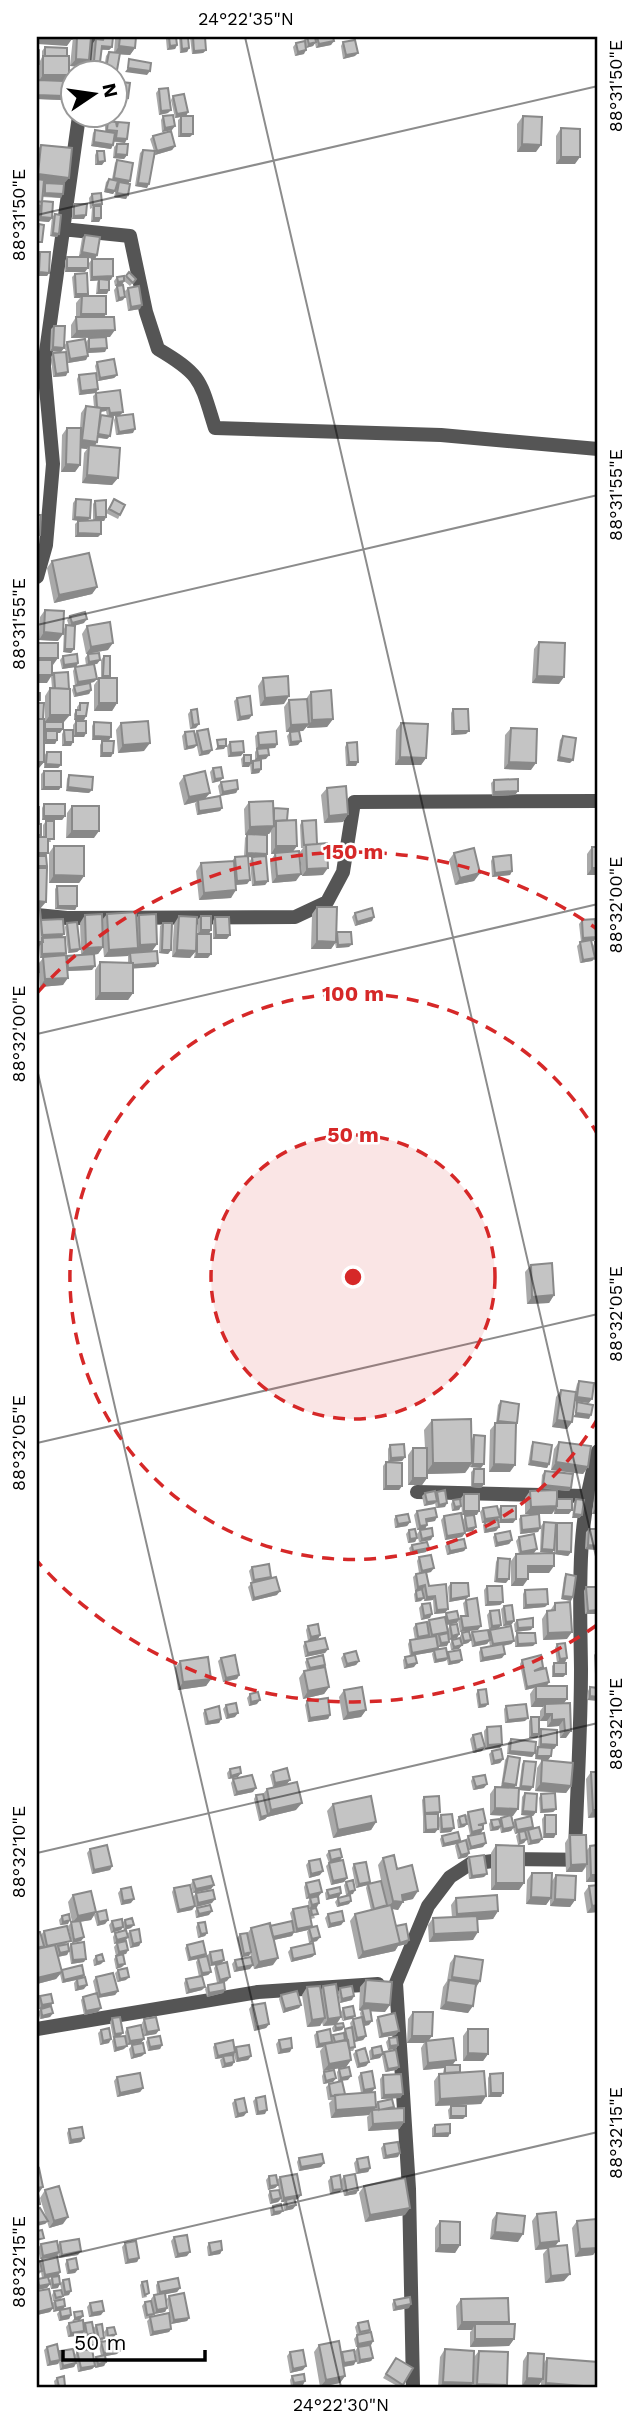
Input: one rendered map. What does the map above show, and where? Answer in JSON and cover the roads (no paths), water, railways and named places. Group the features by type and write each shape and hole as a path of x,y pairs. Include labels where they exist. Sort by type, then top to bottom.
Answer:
{"street":[{"path":"88,60 91,37"},
{"path":"37,577 46,545 53,464 44,366 77,130"},
{"path":"62,229 130,236 146,312 158,349 190,368 203,388 215,428 441,435 598,449"},
{"path":"37,915 67,918 295,917 327,902 343,872 354,802 598,802"},
{"path":"575,1860 581,1670 578,1586 585,1496 598,1451"},
{"path":"417,1492 585,1496"},
{"path":"413,2387 409,2189 396,1983 428,1906 450,1877 470,1864 508,1859 598,1860"},
{"path":"37,2029 258,1992 396,1983"}]}
